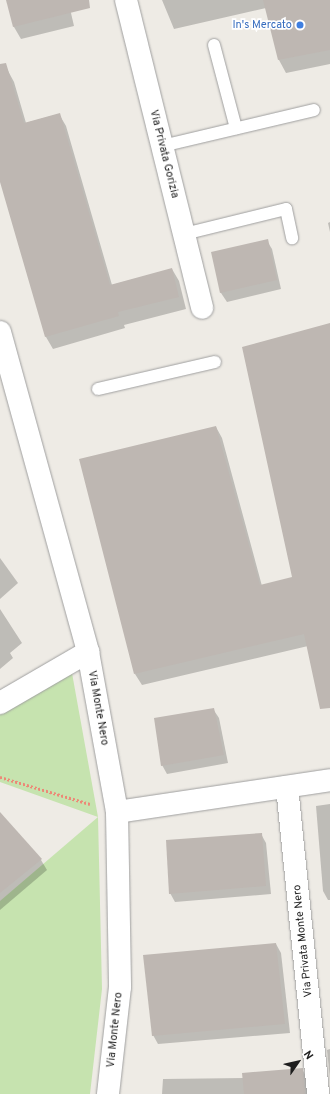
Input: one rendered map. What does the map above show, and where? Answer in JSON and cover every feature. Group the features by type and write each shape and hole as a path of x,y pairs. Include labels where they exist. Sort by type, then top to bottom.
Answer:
{"street":[{"name":"Via Privata Gorizia","path":"126,0 202,308"},
{"name":"Via Monte Nero","path":"0,332 3,355 88,652 117,812 120,987 108,1094"},
{"path":"0,703 88,652"},
{"path":"117,812 330,780"},
{"name":"Via Privata Monte Nero","path":"287,787 318,1094"}],"lane":[{"path":"214,46 236,128"},
{"path":"162,146 314,110"},
{"path":"184,234 286,209 292,238"},
{"path":"98,389 215,362"}],"path":[{"path":"0,777 117,812"}],"green space":[{"path":"70,662 98,817 0,782 0,703"},
{"path":"98,817 102,989 90,1094 0,1094 0,901"}],"building":[{"path":"6,0 89,0 90,8 13,27"},
{"name":"In's Mercato","path":"263,0 330,0 330,50 278,60"},
{"path":"6,63 24,123 60,113 110,285 172,268 179,297 118,312 119,316 45,337 0,182 0,64"},
{"path":"268,239 277,280 220,293 211,252"},
{"path":"330,323 330,708 320,709 304,634 134,674 79,459 216,426 260,585 292,577 242,347"},
{"path":"214,708 224,755 161,766 154,718"},
{"path":"0,812 42,859 0,893"},
{"path":"262,833 266,886 169,894 166,840"},
{"path":"276,943 285,1024 152,1036 143,955"},
{"path":"303,1068 305,1094 244,1094 242,1073"}],"place":[{"name":"In's Mercato","path":"300,25"}]}
